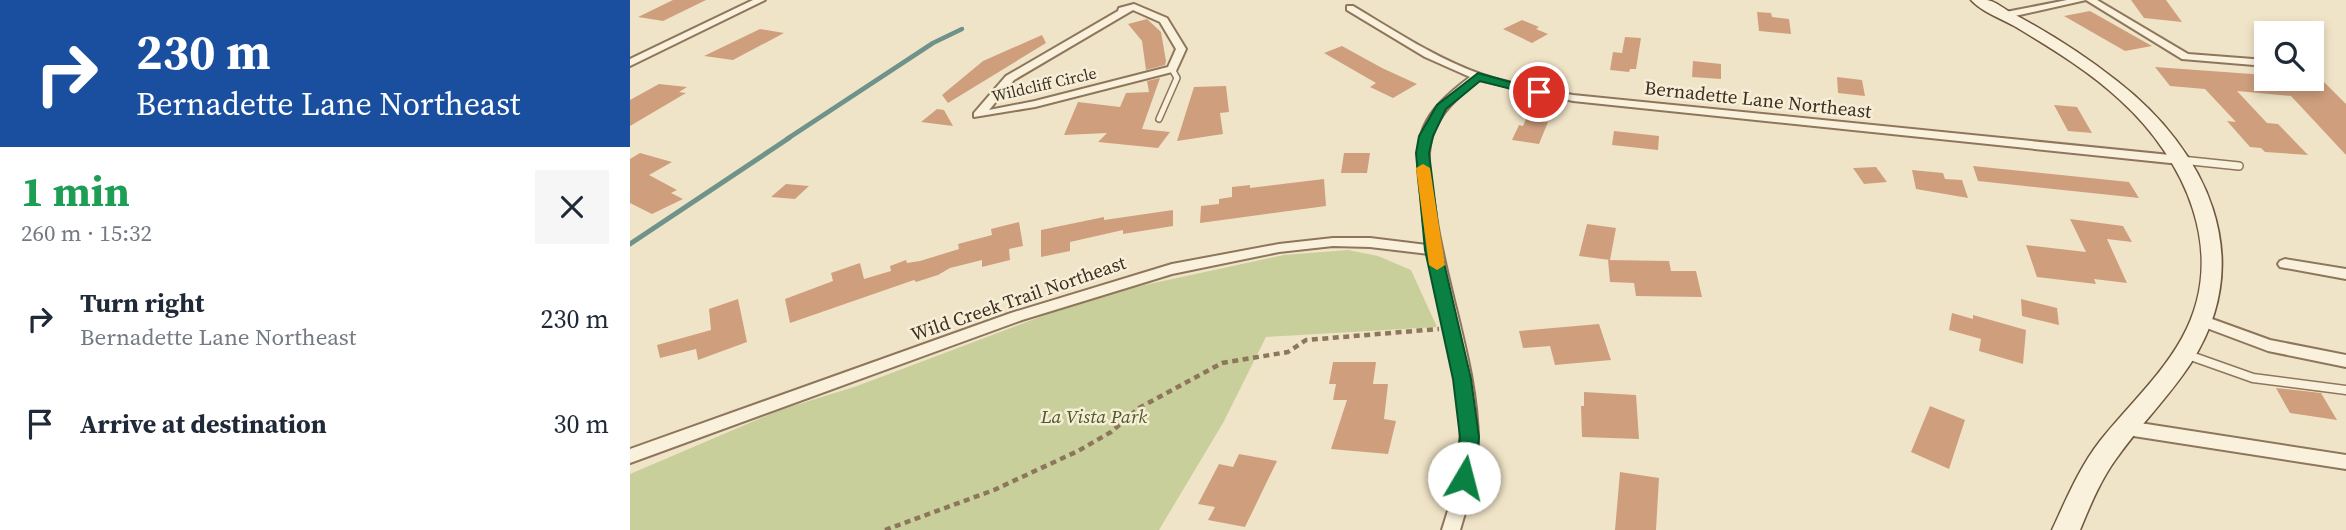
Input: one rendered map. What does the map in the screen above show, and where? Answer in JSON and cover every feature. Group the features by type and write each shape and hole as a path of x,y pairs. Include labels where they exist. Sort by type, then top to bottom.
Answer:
{"main road":[{"path":"1978,0 2071,54 2113,85 2154,125 2180,160 2206,212 2210,235 2212,261 2201,320 2184,354 2092,476 2066,530"}],"street":[{"path":"630,63 760,0"},
{"path":"2006,15 2081,0"},
{"path":"2090,0 2186,57 2254,62"},
{"path":"1121,5 1135,7 1164,20 1181,49 1172,69"},
{"name":"Wildcliff Circle","path":"1121,5 1010,78 978,115 1035,104 1172,69"},
{"name":"Bernadette Lane Northeast","path":"1350,8 1438,58 1478,76 1573,98 2180,160"},
{"path":"1451,530 1468,460 1469,437 1462,379 1433,250 1422,153 1426,136 1441,107 1478,76"},
{"name":"Wild Creek Trail Northeast","path":"630,456 1023,313 1137,278 1208,260 1332,243 1359,242 1433,250"},
{"path":"2286,264 2346,274"},
{"path":"2201,320 2269,345 2346,360"},
{"path":"2127,428 2346,462"}],"lane":[{"path":"1159,119 1175,89 1177,78 1172,69"},
{"path":"2180,160 2239,166"},
{"path":"2184,354 2253,378 2346,390"}],"path":[{"path":"885,530 994,490 1078,451 1111,432 1139,408 1222,363 1288,352 1306,340 1451,328"}],"green space":[{"name":"La Vista Park","path":"1348,250 1378,256 1411,270 1437,327 1266,337 1223,423 1159,530 630,530 630,474 780,410 857,386 1098,295 1284,255"}],"building":[{"path":"673,0 706,0 663,21 638,17"},
{"path":"2131,0 2166,0 2182,22 2144,18"},
{"path":"2090,11 2152,46 2125,51 2064,16"},
{"path":"1757,12 1789,19 1791,34 1759,31"},
{"path":"1147,19 1161,32 1166,61 1165,65 1146,70 1142,41 1128,24"},
{"path":"1522,20 1548,34 1532,43 1503,29"},
{"path":"760,29 784,33 733,60 704,56"},
{"path":"1042,35 1046,43 948,103 942,95 983,61"},
{"path":"1625,37 1641,38 1636,69 1630,69 1629,72 1610,70 1613,52 1622,53"},
{"path":"1342,46 1417,84 1393,98 1370,87 1376,83 1324,53"},
{"path":"1693,61 1721,64 1721,79 1692,77"},
{"path":"2155,67 2254,74 2254,91 2324,91 2324,82 2346,104 2346,155 2291,96 2237,91 2267,123 2278,124 2308,155 2265,152 2261,148 2250,147 2227,121 2236,122 2205,89 2170,86"},
{"path":"1837,77 1862,80 1865,96 1838,93"},
{"path":"1160,78 1142,129 1170,132 1158,148 1098,142 1107,133 1064,135 1078,102 1120,107 1126,93 1149,92 1147,81"},
{"path":"659,84 687,87 679,92 686,93 630,126 630,100"},
{"path":"1226,86 1229,112 1220,113 1223,134 1177,141 1194,87"},
{"path":"2054,105 2077,107 2092,133 2068,131"},
{"path":"937,109 944,110 953,126 921,122"},
{"path":"1526,119 1548,122 1539,144 1512,140 1519,125 1523,126"},
{"path":"1614,131 1659,136 1658,150 1612,145"},
{"path":"640,153 672,162 649,175 677,190 671,193 683,199 652,214 630,203 630,159"},
{"path":"1344,153 1370,153 1367,173 1341,173"},
{"path":"1973,166 2129,182 2139,198 1978,181"},
{"path":"1876,167 1887,182 1864,184 1853,168"},
{"path":"1912,170 1943,173 1945,179 1962,180 1968,198 1916,189"},
{"path":"1324,179 1326,206 1200,223 1201,206 1219,204 1219,199 1232,197 1232,187 1250,185 1250,188"},
{"path":"786,184 809,186 795,199 771,197"},
{"path":"1173,210 1173,226 1123,234 1123,230 1070,242 1070,251 1041,257 1041,230 1104,217 1104,220"},
{"path":"2070,219 2123,226 2132,242 2107,239 2127,283 2094,279 2096,284 2037,277 2026,245 2086,252"},
{"path":"1019,222 1023,246 1009,249 1010,260 982,267 982,260 950,268 938,275 916,282 914,280 790,323 785,299 833,281 831,273 860,263 864,279 891,271 890,266 906,260 907,263 920,261 959,249 958,244 992,235 991,229"},
{"path":"1587,224 1616,228 1610,260 1579,256"},
{"path":"1608,260 1669,261 1671,271 1696,271 1702,297 1636,296 1634,283 1610,282"},
{"path":"738,299 747,342 698,360 696,349 660,358 657,345 711,330 709,309"},
{"path":"2021,299 2057,308 2059,325 2022,316"},
{"path":"1952,313 1973,319 1973,315 2026,330 2023,364 1979,351 1981,339 1949,330"},
{"path":"1599,324 1611,360 1555,365 1550,346 1523,348 1519,331"},
{"path":"1333,362 1376,362 1373,384 1388,384 1384,419 1396,421 1388,454 1331,449 1347,400 1333,400 1336,384 1329,384"},
{"path":"2276,388 2321,393 2337,420 2290,413"},
{"path":"1584,392 1636,395 1639,439 1582,437 1581,406 1584,406"},
{"path":"1930,406 1965,420 1949,469 1911,452"},
{"path":"1239,454 1277,461 1245,527 1208,520 1215,507 1198,504 1219,464 1233,467"},
{"path":"1620,472 1659,478 1656,530 1615,530"}],"waterway":[{"path":"787,139 933,43 962,29"},
{"path":"630,244 789,138"}],"slow traffic":[{"path":"1423,168 1437,265"}],"route":[{"path":"1464,478 1469,437 1462,379 1433,250 1422,153 1426,136 1441,107 1478,76 1539,92"}]}
